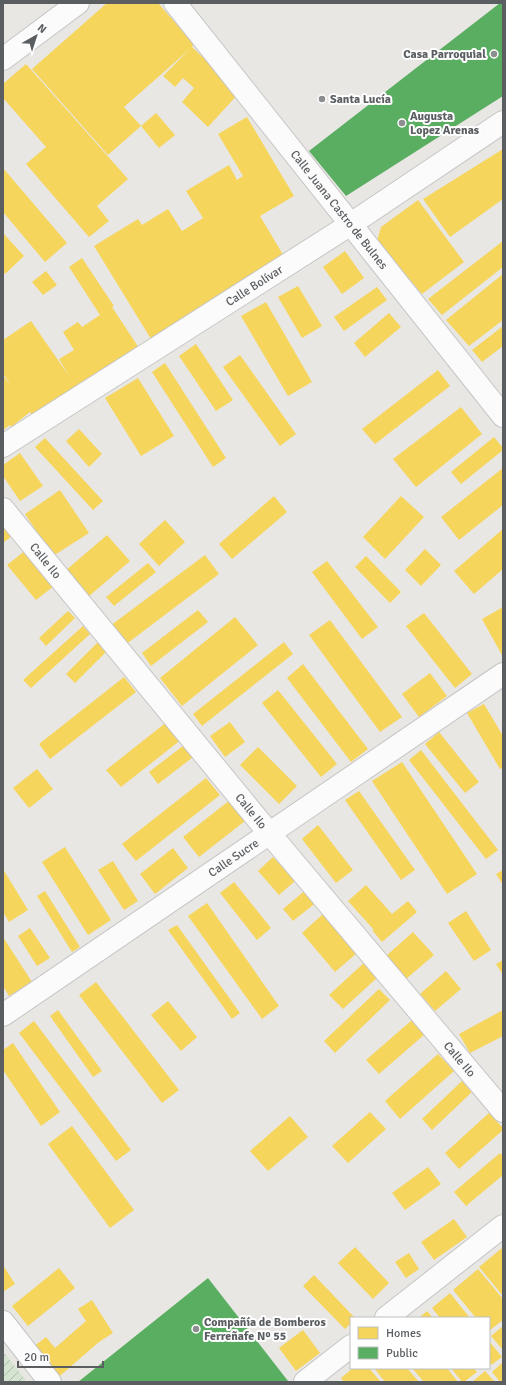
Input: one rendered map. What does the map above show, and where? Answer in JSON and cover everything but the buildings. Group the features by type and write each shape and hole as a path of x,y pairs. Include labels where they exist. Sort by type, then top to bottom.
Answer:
{"street":[{"path":"3,59 78,3"},
{"name":"Calle Juana Castro de Bulnes","path":"175,3 503,416"},
{"name":"Calle Bolívar","path":"3,446 351,224 503,122"},
{"name":"Calle Ilo","path":"3,508 269,832 503,1111"},
{"name":"Calle Sucre","path":"3,1015 269,832 503,674"},
{"path":"387,1317 503,1226"},
{"path":"3,1322 50,1382"},
{"path":"305,1382 350,1347"}],"green space":[{"path":"3,1351 27,1382 3,1382"}],"place":[{"name":"Casa Parroquial","path":"494,54"},
{"name":"Santa Lucía","path":"322,99"},
{"name":"Augusta Lopez Arenas","path":"402,123"},
{"name":"Compañía de Bomberos Ferreñafe Nº 55","path":"196,1329"}]}
